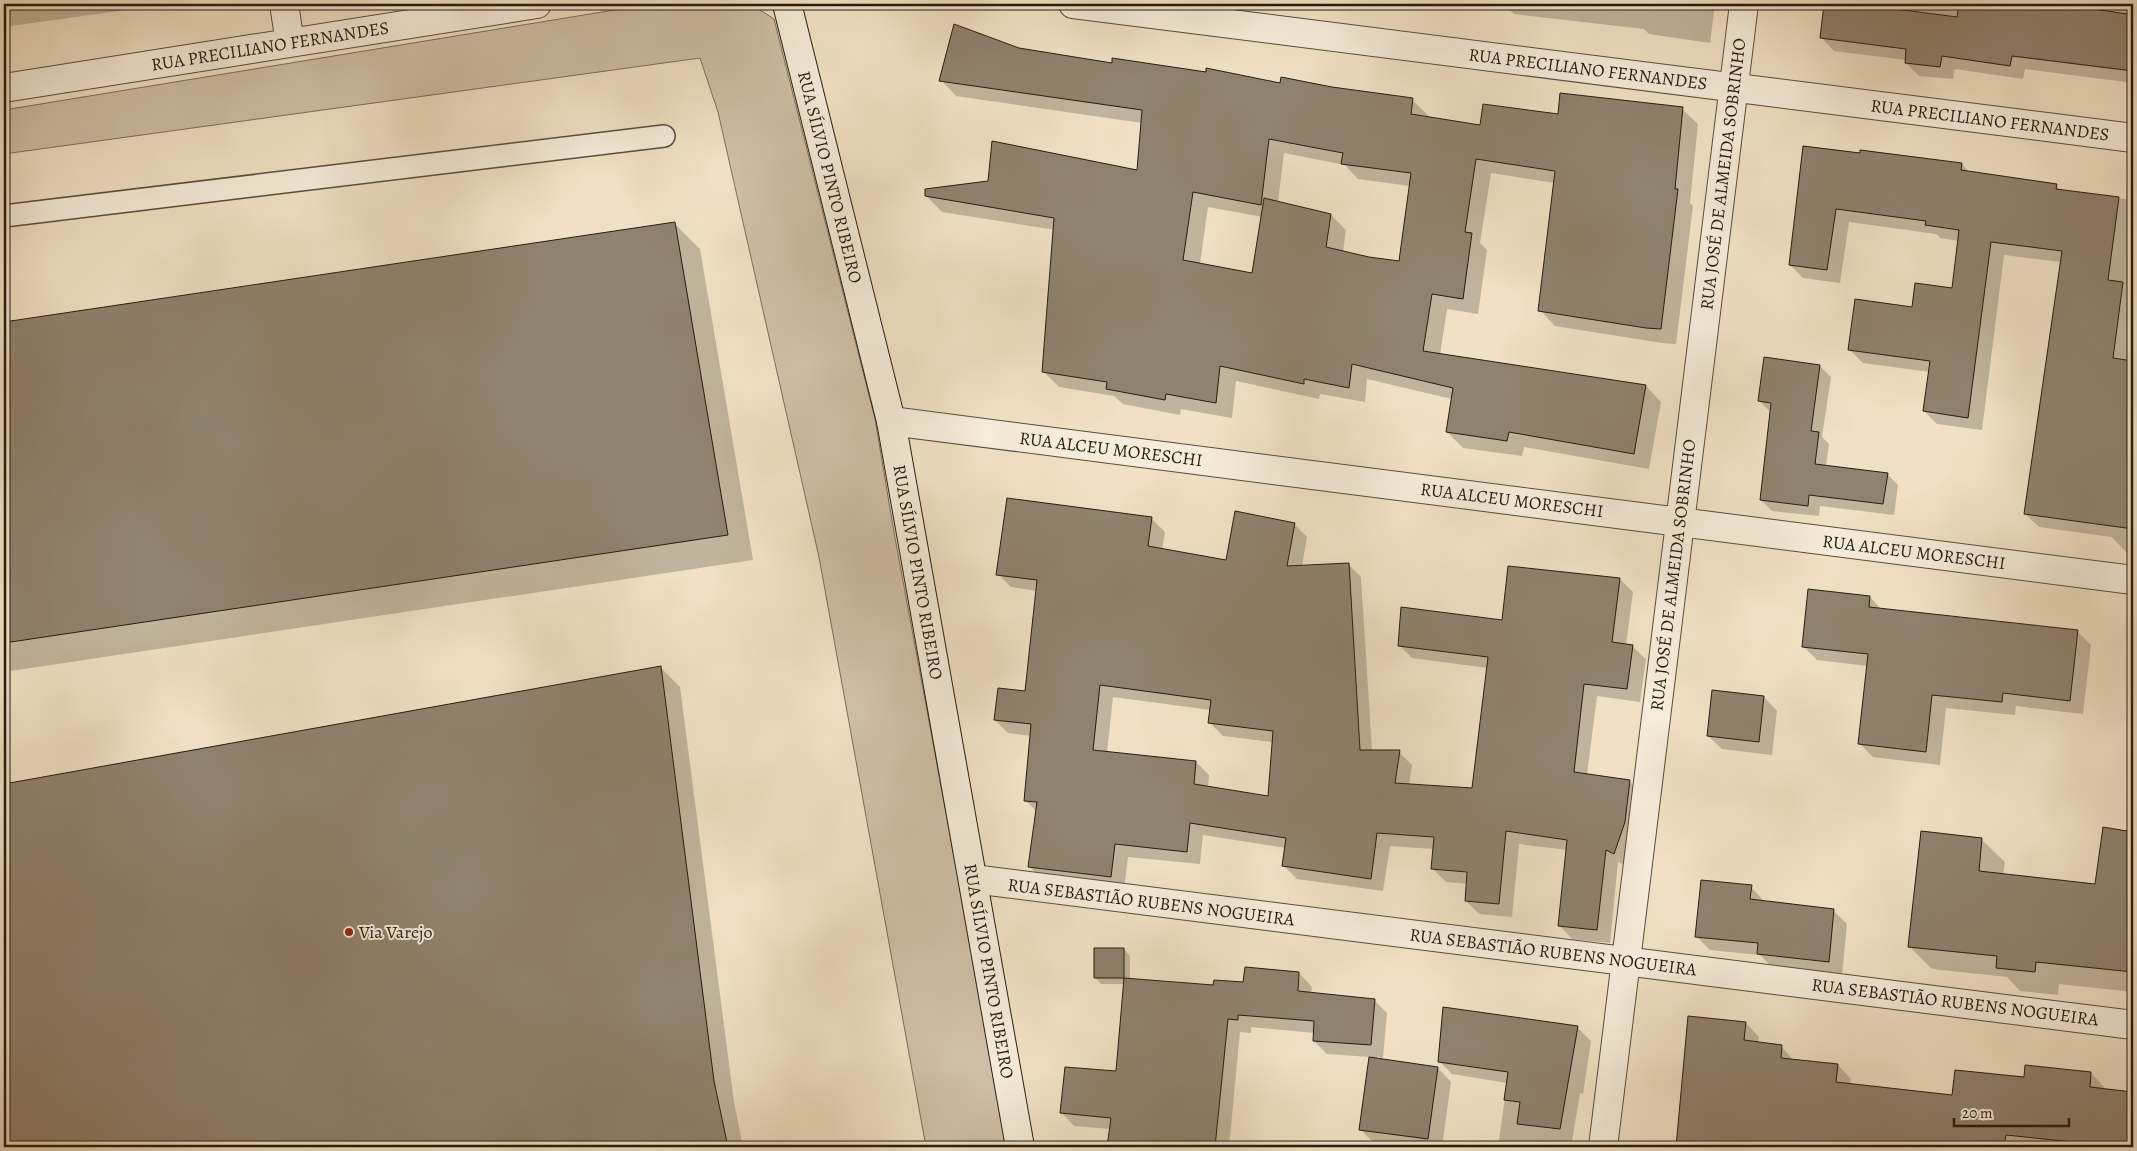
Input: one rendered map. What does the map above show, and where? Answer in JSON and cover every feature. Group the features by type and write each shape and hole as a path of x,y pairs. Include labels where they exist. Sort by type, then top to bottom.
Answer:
{"street":[{"path":"284,4 290,43"},
{"name":"RUA PRECILIANO FERNANDES","path":"4,88 537,4"},
{"name":"RUA SÍLVIO PINTO RIBEIRO","path":"786,4 891,421 1020,1147"},
{"name":"RUA PRECILIANO FERNANDES","path":"1072,4 2133,138"},
{"name":"RUA JOSÉ DE ALMEIDA SOBRINHO","path":"1603,1147 1744,4"},
{"name":"RUA ALCEU MORESCHI","path":"891,421 2133,580"},
{"name":"RUA SEBASTIÃO RUBENS NOGUEIRA","path":"973,879 2133,1025"}],"lane":[{"path":"4,216 664,136"}],"shaded area":[{"path":"651,4 751,4 774,19 875,419 895,538 1008,1147 926,1147 819,557 718,112 700,58 4,154 4,110"}],"building":[{"path":"1824,4 1889,4 1888,8 1957,17 1959,4 2088,4 2088,8 2133,15 2133,71 2012,56 2010,66 1942,56 1940,67 1905,63 1906,49 1820,38"},
{"path":"954,24 1019,48 1112,63 1112,58 1206,72 1206,68 1280,83 1281,77 1332,87 1413,98 1411,114 1480,125 1483,104 1558,114 1560,93 1683,107 1675,189 1678,189 1661,329 1538,311 1555,171 1476,159 1465,232 1472,233 1463,299 1432,294 1423,351 1646,385 1634,454 1509,432 1507,441 1446,432 1453,388 1352,364 1349,388 1304,379 1304,384 1220,366 1216,403 1166,394 1165,400 1106,389 1107,382 1042,372 1054,218 925,196 925,189 988,181 992,141 1137,170 1142,110 939,81","holes":["1269,139 1343,153 1341,164 1411,173 1399,261 1369,257 1326,247 1331,214 1264,198 1252,273 1183,260 1193,192 1261,205"]},
{"path":"1803,146 1860,153 1860,150 1962,163 1961,170 2057,184 2056,189 2119,197 2108,280 2123,282 2113,358 2133,361 2133,529 2024,514 2062,251 1991,242 1968,418 1923,411 1930,361 1848,350 1855,299 1912,307 1915,283 1952,288 1959,230 1925,225 1926,221 1836,209 1827,270 1789,265"},
{"path":"675,222 728,535 4,643 4,322"},
{"path":"1764,357 1820,365 1811,431 1819,432 1815,464 1888,473 1883,504 1809,495 1808,506 1760,500 1771,403 1758,401"},
{"path":"1007,498 1152,517 1148,546 1226,560 1235,511 1295,523 1287,566 1349,563 1360,750 1400,750 1395,783 1472,788 1488,657 1398,646 1401,607 1502,620 1508,566 1620,578 1612,642 1633,645 1627,689 1584,684 1574,772 1630,780 1625,822 1614,854 1606,850 1597,930 1558,926 1567,840 1506,831 1499,904 1465,901 1467,872 1431,869 1434,837 1377,833 1371,879 1282,866 1286,838 1190,823 1187,852 1115,844 1111,877 1028,867 1037,802 1024,801 1031,724 994,720 998,688 1025,691 1037,580 996,575","holes":["1100,685 1211,700 1208,723 1273,731 1268,796 1194,784 1196,761 1093,750"]},
{"path":"1808,589 1870,596 1869,607 2078,630 2070,701 2003,693 2002,702 1932,695 1926,752 1858,744 1868,654 1802,647"},
{"name":"Via Varejo","path":"661,666 714,1081 728,1147 4,1147 4,784"},
{"path":"1712,690 1764,696 1759,742 1707,736"},
{"path":"2103,827 2133,832 2133,972 2036,962 2035,972 1996,968 1997,956 1908,947 1921,831 1982,838 1979,871 2095,884"},
{"path":"1701,880 1752,885 1750,899 1834,909 1829,962 1757,954 1758,943 1695,937"},
{"path":"1094,948 1124,948 1124,978 1094,978"},
{"path":"1245,967 1299,972 1298,991 1375,999 1371,1045 1313,1041 1314,1021 1238,1015 1238,1020 1228,1019 1215,1147 1107,1147 1111,1118 1060,1113 1065,1067 1116,1071 1124,978 1213,985 1214,980 1243,982"},
{"path":"1443,1007 1578,1026 1560,1129 1517,1124 1520,1102 1504,1100 1508,1072 1438,1062"},
{"path":"1688,1016 1746,1022 1744,1040 1782,1045 1781,1058 1838,1064 1836,1082 1952,1095 1955,1070 2024,1077 2025,1065 2091,1072 2090,1087 2133,1092 2133,1147 2092,1147 2092,1144 2006,1135 2004,1147 1676,1147"},
{"path":"1369,1057 1438,1067 1428,1139 1359,1130"}],"place":[{"name":"Via Varejo","path":"349,932"}]}
